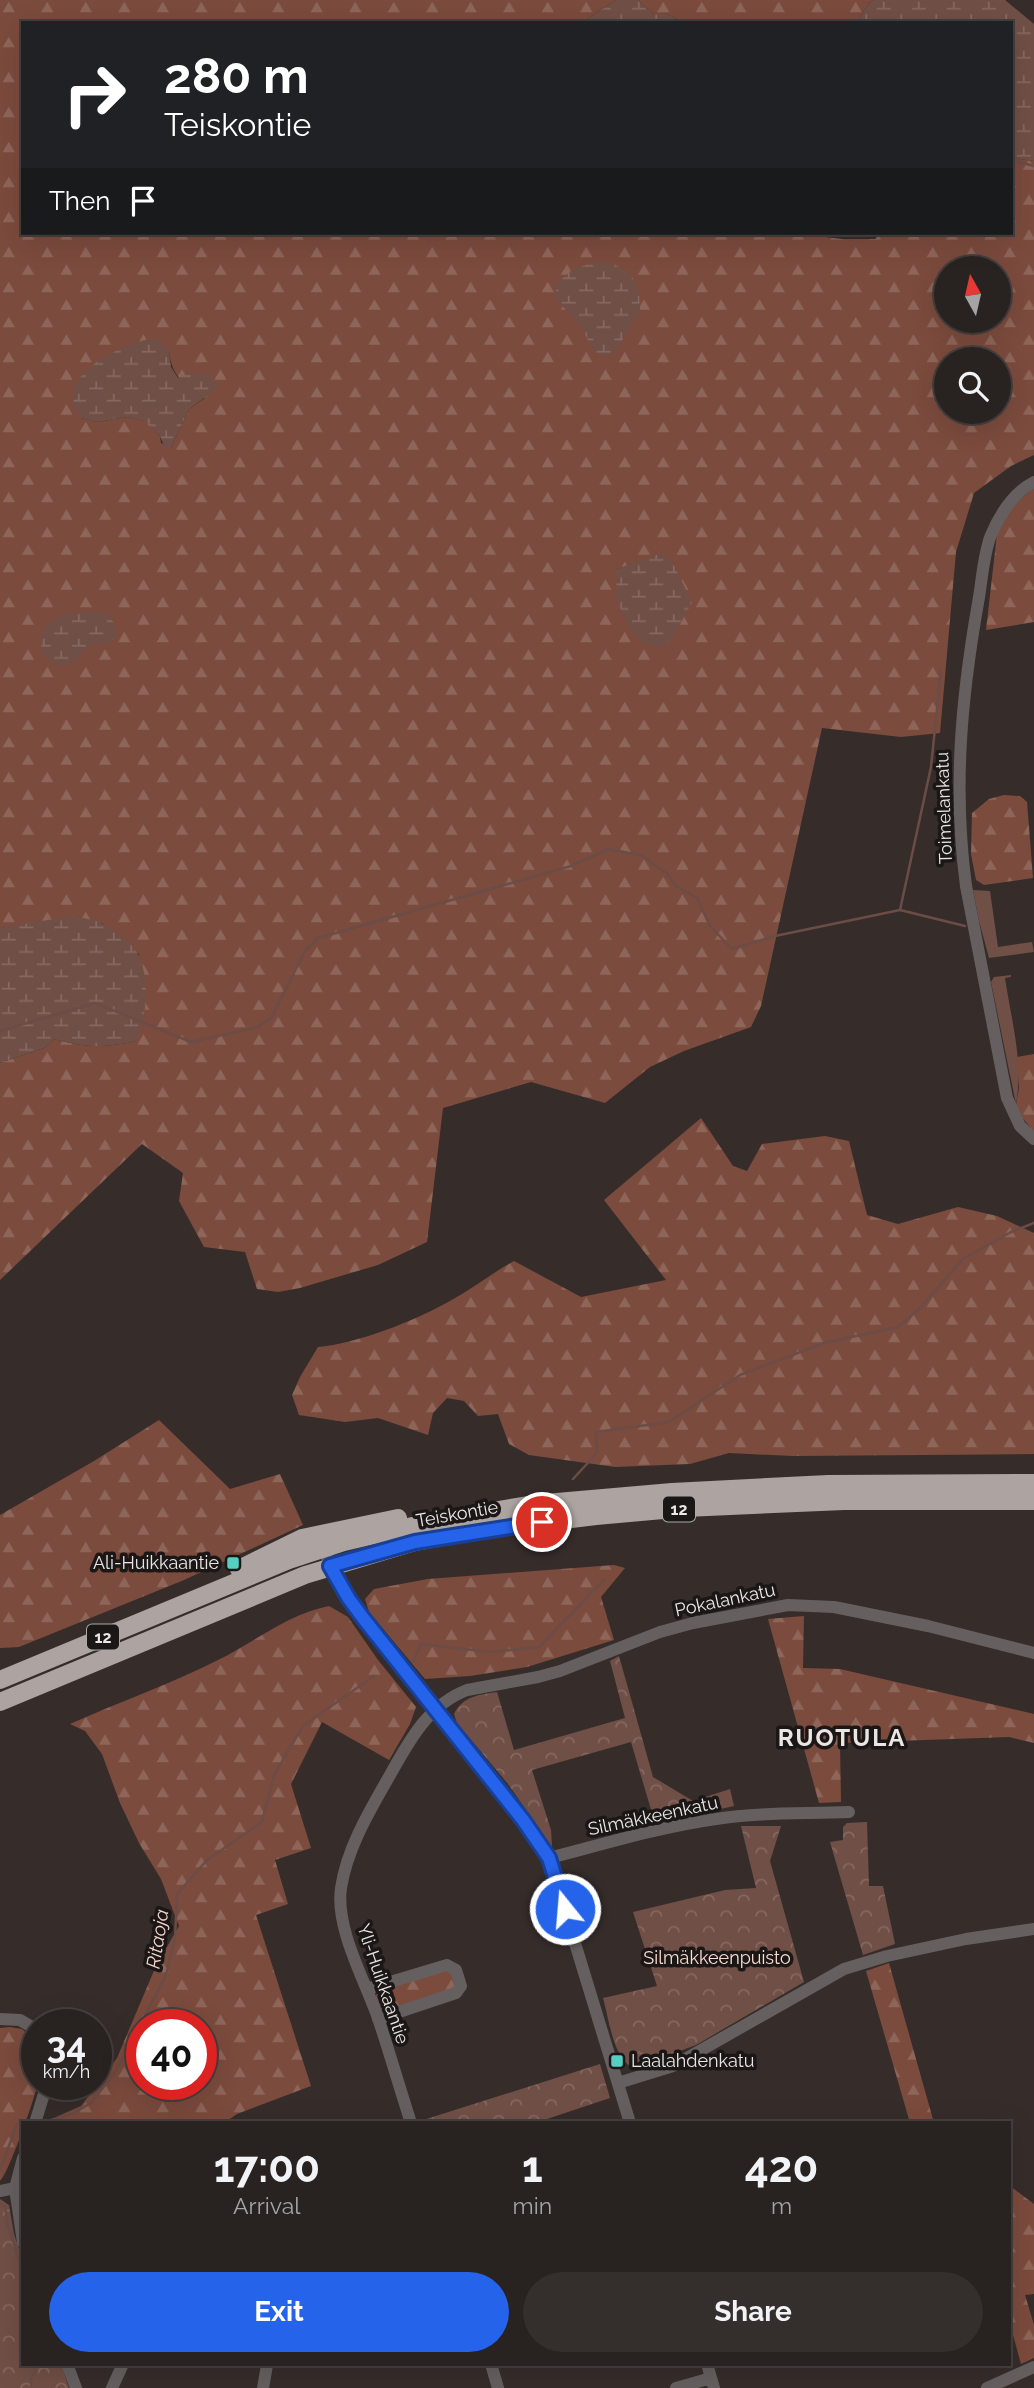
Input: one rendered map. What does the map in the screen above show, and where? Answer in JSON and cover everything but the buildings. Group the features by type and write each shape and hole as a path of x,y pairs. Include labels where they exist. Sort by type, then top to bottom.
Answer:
{"highway":[{"name":"Teiskontie","path":"0,1680 206,1593 322,1548 434,1521 534,1504 672,1492 828,1484 1034,1483"},
{"name":"Teiskontie","path":"0,1702 330,1566 415,1542 488,1529 596,1516 807,1502 1034,1502"},
{"name":"12","path":"206,1593 218,1580 302,1538 402,1517 434,1521"}],"street":[{"name":"Toimelankatu","path":"1034,482 1006,505 990,537 966,671 960,725 961,848 966,887 1007,1098 1020,1126 1034,1139"},
{"path":"322,1548 349,1599 435,1711 512,1803 549,1858 629,2121"},
{"name":"Pokalankatu","path":"435,1711 456,1694 467,1690 538,1678 660,1632 788,1605 828,1606 928,1626 1034,1653"},
{"name":"Yli-Huikkaantie","path":"410,2121 378,2019 345,1930 340,1908 344,1876 354,1845 374,1803 414,1731 435,1711"},
{"name":"Silmäkkeenkatu","path":"549,1858 682,1824 746,1815 849,1812"},
{"path":"618,2083 673,2066 844,1969 887,1956 965,1939 1034,1929"},
{"path":"367,1989 447,1965 456,1970 461,1986 456,1993 378,2019"},
{"path":"0,2019 21,2021"},
{"path":"36,2121 42,2100"},
{"path":"21,2166 15,2188 21,2229"},
{"path":"0,2191 15,2188"},
{"path":"68,2366 76,2388"},
{"path":"112,2388 122,2366"},
{"path":"263,2388 268,2366"},
{"path":"492,2366 498,2388"},
{"path":"676,2388 713,2383 707,2366"},
{"path":"988,2388 1034,2367"}],"green space":[{"path":"0,0 616,0 584,21 21,21 21,235 809,235 875,239 879,235 1013,235 1013,158 1034,161 1034,455 1011,466 974,493 956,552 940,733 901,737 822,728 761,1006 751,1027 684,1051 650,1067 605,1103 531,1082 443,1108 427,1242 378,1265 300,1288 278,1292 257,1289 245,1252 204,1247 179,1201 183,1173 142,1144 0,1280 0,1063 44,1048 54,1039 95,1046 136,1041 139,954 102,923 0,928","holes":["169,351 176,374 205,398 189,409 171,448 161,443 160,436 145,421 127,417 98,422 81,418","639,562 673,563 679,579 617,569"]},
{"path":"616,0 638,0 654,15 665,13 681,21 584,21"},
{"path":"638,0 874,0 857,21 681,21 665,13 655,16"},
{"path":"874,0 1005,0 1034,24 1034,161 1013,158 1013,21 857,21"},
{"path":"597,261 614,264 631,274 639,292 640,311 614,354 596,354 579,324 556,299 556,284 572,270"},
{"path":"148,339 157,339 169,351 171,367 178,378 185,373 211,375 218,388 189,409 171,448 165,449 160,436 144,421 127,417 98,422 81,418 74,405 74,391 87,370 111,353"},
{"path":"1034,488 1034,622 986,630 997,534 1009,508"},
{"path":"662,553 673,563 692,602 676,632 663,649 643,643 629,627 616,599 617,569"},
{"path":"99,612 108,615 116,626 115,638 105,644 87,647 70,664 60,665 45,656 41,640 50,622 70,613"},
{"path":"1004,795 1020,796 1027,802 1033,878 984,885 976,880 971,854 972,813 989,799"},
{"path":"973,890 990,891 998,947 1032,942 1034,952 989,958"},
{"path":"72,916 108,926 129,942 137,952 145,976 146,999 143,1021 136,1041 95,1046 54,1039 44,1048 0,1063 0,928"},
{"path":"1011,975 1005,978 1018,1057 1016,1104 991,982 994,977"},
{"path":"1034,1054 1034,1132 1016,1105 1019,1088 1017,1057"},
{"path":"701,1118 733,1166 747,1171 762,1144 825,1136 849,1141 867,1215 898,1224 958,1207 997,1216 1034,1233 1034,1454 793,1456 729,1453 690,1464 615,1467 529,1455 509,1444 498,1414 478,1416 464,1401 447,1398 433,1413 428,1435 378,1418 345,1422 299,1415 292,1395 318,1347 368,1336 421,1316 514,1261 581,1297 666,1280 604,1200"},
{"path":"159,1420 230,1489 280,1474 303,1525 184,1580 19,1647 0,1648 0,1515"},
{"path":"614,1565 625,1568 601,1597 614,1640 527,1667 470,1676 425,1679 369,1612 365,1599 374,1589 428,1579"},
{"path":"329,1606 348,1617 416,1707 410,1724 389,1760 322,1722 291,1784 311,1848 275,1860 288,1904 256,1915 311,2086 237,2114 227,2121 53,2121 81,2106 86,2100 112,2100 112,2065 126,2037 126,2100 217,2100 217,2009 138,2009 156,1966 179,1926 161,1879 139,1843 120,1803 102,1754 85,1731 70,1724 200,1669 286,1622"},
{"path":"804,1616 803,1668 840,1669 1034,1714 1034,1743 1009,1737 840,1743 841,1802 819,1803 768,1619"},
{"path":"619,1656 653,1777 693,1801 730,1789 734,1806 655,1823 631,1742 532,1770 551,1830 552,1847 508,1784 457,1723 454,1714 467,1700 497,1692 514,1750 625,1718 610,1661"},
{"path":"867,1822 869,1886 883,1886 895,1944 863,1955 830,1842 843,1840 843,1827 847,1823"},
{"name":"Silmäkkeenpuisto","path":"741,1826 781,1826 770,1861 804,1982 696,2045 658,2059 628,2065 615,2043 603,1998 657,1986 633,1912 725,1890 756,1888"},
{"path":"889,1963 933,2121 909,2121 866,1971"},
{"path":"450,1970 457,1981 454,1990 384,2012 381,2010 375,1997 380,1989"},
{"path":"10,2027 21,2029 21,2100 33,2100 26,2121 21,2121 21,2136 0,2181 0,2028"},
{"path":"600,2064 610,2098 541,2121 420,2121"},
{"path":"1011,2187 1034,2204 1034,2294 1025,2295 1034,2325 1034,2358 1021,2364 1011,2328"},
{"path":"0,2199 9,2205 21,2255 21,2366 62,2366 69,2388 0,2388"}],"waterway":[{"path":"1013,160 1034,166"},
{"path":"900,910 931,767 941,671"},
{"path":"0,1031 95,1003 191,1042 258,1027 271,1018 305,951 318,938 571,866 609,849 644,856 667,873 676,886 697,898 710,926 732,949 775,936 900,910 965,926"},
{"path":"573,1479 597,1453 596,1432 669,1422 740,1375 824,1343 898,1327 920,1308 963,1259 1011,1232 1034,1223"},
{"path":"413,1662 421,1644 490,1652 539,1647 605,1579"},
{"name":"Ritaoja","path":"51,2120 72,2114 91,2103 116,2071 166,1975 175,1939 177,1894 207,1860 262,1822 274,1775 303,1726 374,1676"},
{"path":"0,2170 17,2124"},
{"path":"0,2204 5,2207 21,2267"},
{"path":"31,2388 34,2366"}],"place":[{"name":"Ali-Huikkaantie","path":"233,1563"},
{"name":"Laalahdenkatu","path":"617,2061"}],"district":[{"name":"RUOTULA","path":"842,1738"}],"route":[{"path":"542,1522 415,1542 330,1566 363,1618 435,1711 512,1803 549,1858 565,1909"}]}
